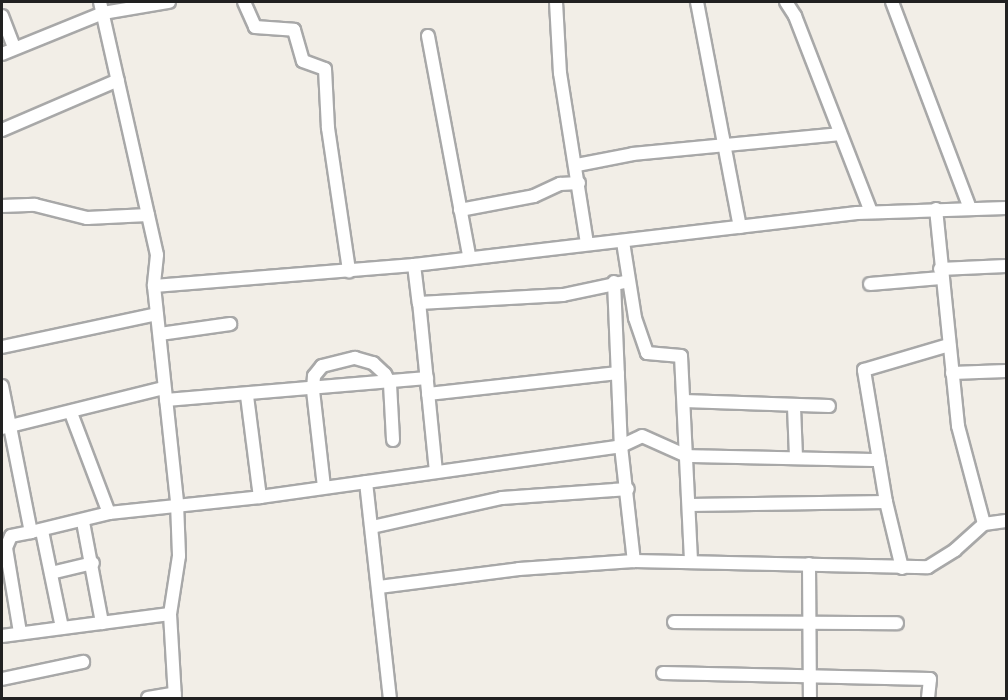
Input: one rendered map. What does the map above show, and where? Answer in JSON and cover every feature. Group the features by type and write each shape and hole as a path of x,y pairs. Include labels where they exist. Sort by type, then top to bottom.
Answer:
{"street":[{"path":"2,54 101,7 169,2"},
{"path":"244,2 255,27 294,30 303,61 325,69 328,128 349,271"},
{"path":"556,2 560,73 577,165 587,244"},
{"path":"697,2 740,227"},
{"path":"786,2 795,16 871,212"},
{"path":"892,2 970,208"},
{"path":"101,7 157,255 154,286 177,503 179,556 170,614 175,696 148,699"},
{"path":"2,16 14,48"},
{"path":"428,36 469,256"},
{"path":"2,130 118,80"},
{"path":"577,165 633,154 725,148 840,134"},
{"path":"460,210 534,196 560,184 579,183"},
{"path":"2,206 35,205 87,218 148,215"},
{"path":"154,286 414,265 469,256 623,242 871,212 1006,208"},
{"path":"936,209 940,274 958,426 984,524"},
{"path":"623,242 635,318 647,353 681,356 691,562"},
{"path":"414,265 436,472"},
{"path":"870,284 1006,266"},
{"path":"419,303 563,295 614,282 629,281"},
{"path":"614,282 621,446 628,489 634,561"},
{"path":"2,347 157,314"},
{"path":"160,334 230,324"},
{"path":"902,568 886,502 864,370 949,345"},
{"path":"324,487 313,390 314,375 322,366 356,358 373,363 390,384 393,440"},
{"path":"952,374 1006,371"},
{"path":"428,394 618,373"},
{"path":"5,428 165,394 248,396 390,384 427,378"},
{"path":"2,386 5,428 51,573 62,628"},
{"path":"248,396 260,496"},
{"path":"684,401 794,407 829,406"},
{"path":"794,407 796,457"},
{"path":"71,413 109,513"},
{"path":"20,633 6,548 11,536 83,522 109,513 177,503 260,496 621,446 642,436 687,456 879,460"},
{"path":"366,482 390,699"},
{"path":"372,526 502,498 628,489"},
{"path":"689,505 886,502"},
{"path":"379,587 519,569 634,561 928,567 955,550 984,524 1006,521"},
{"path":"83,522 93,563 102,622"},
{"path":"51,573 93,563"},
{"path":"809,564 810,699"},
{"path":"2,636 170,614"},
{"path":"674,622 897,622"},
{"path":"2,680 82,662"},
{"path":"663,673 930,679 928,699"}]}
